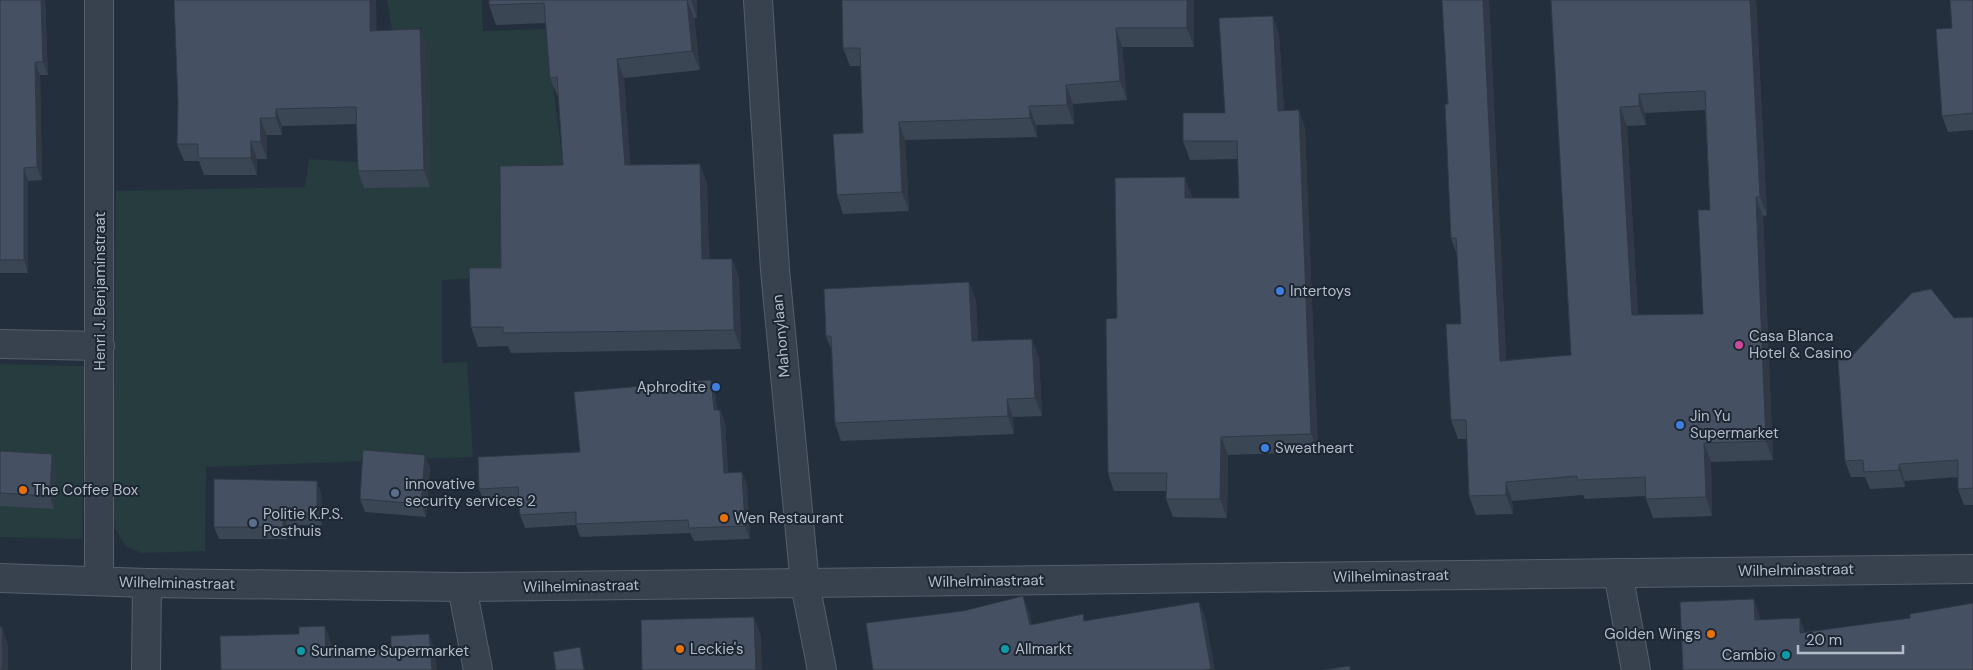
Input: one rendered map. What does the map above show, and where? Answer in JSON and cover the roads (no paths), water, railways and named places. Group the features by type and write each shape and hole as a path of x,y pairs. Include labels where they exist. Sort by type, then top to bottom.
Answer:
{"street":[{"name":"Henri J. Benjaminstraat","path":"99,0 100,581"},
{"name":"Mahonylaan","path":"758,0 775,270 805,584 822,670"},
{"path":"0,344 100,346"},
{"name":"Wilhelminastraat","path":"0,578 147,583 462,588 1973,568"},
{"path":"1618,572 1636,670"},
{"path":"146,670 147,583"},
{"path":"462,588 478,670"}],"place":[{"name":"Intertoys","path":"1280,291"},
{"name":"Casa Blanca Hotel & Casino","path":"1739,345"},
{"name":"Aphrodite","path":"716,387"},
{"name":"Jin Yu Supermarket","path":"1680,425"},
{"name":"Sweatheart","path":"1265,448"},
{"name":"The Coffee Box","path":"23,490"},
{"name":"innovative security services 2","path":"395,493"},
{"name":"Wen Restaurant","path":"724,518"},
{"name":"Politie K.P.S. Posthuis","path":"253,523"},
{"name":"Golden Wings","path":"1711,634"},
{"name":"Leckie's","path":"680,649"},
{"name":"Allmarkt","path":"1005,649"},
{"name":"Suriname Supermarket","path":"301,651"},
{"name":"Cambio","path":"1786,655"}]}
